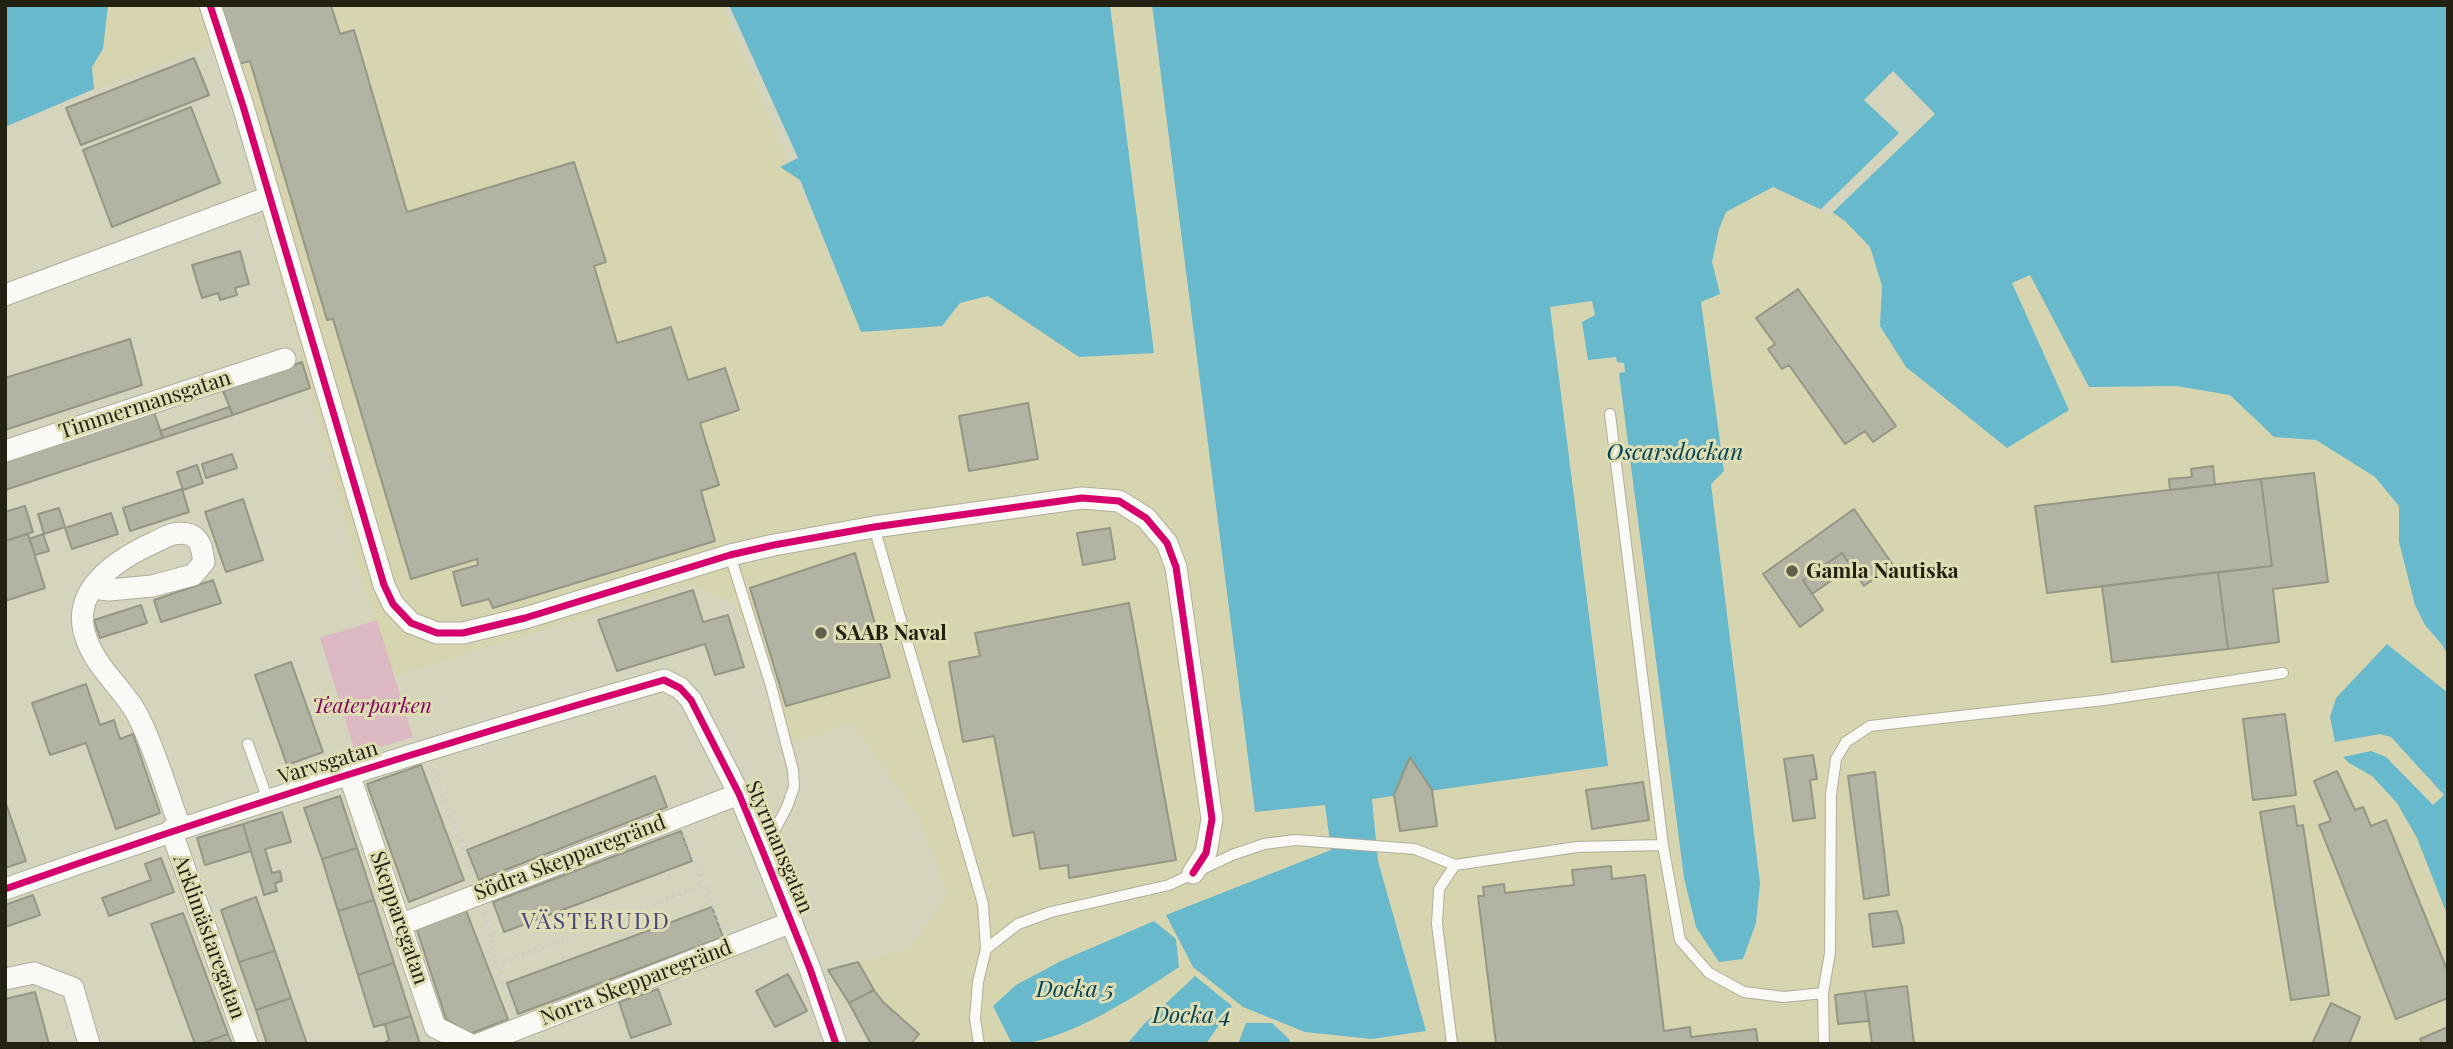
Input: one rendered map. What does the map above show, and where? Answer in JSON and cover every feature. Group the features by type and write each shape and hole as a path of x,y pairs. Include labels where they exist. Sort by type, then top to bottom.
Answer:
{"street":[{"path":"210,5 243,106 384,585 393,604 411,623 437,633 463,633 525,618 730,555 874,527 1082,498 1119,501 1146,518 1167,543 1176,567 1212,818 1206,853 1193,873"},
{"path":"5,295 270,197"},
{"name":"Timmermansgatan","path":"5,451 285,359"},
{"path":"92,588 109,590 152,586 193,575 204,562 202,547 193,536 177,532 135,551 107,569 92,588 83,611 84,630 110,680 138,716 176,829"},
{"name":"Styrmansgatan","path":"664,680 680,688 691,700 738,794 792,922 836,1044"},
{"name":"Varvsgatan","path":"5,889 176,829 349,774 664,680"},
{"name":"Skepparegatan","path":"349,774 435,1027 469,1044"},
{"name":"Södra Skepparegränd","path":"402,924 738,794"},
{"name":"Arklimästaregatan","path":"176,829 247,1044"},
{"name":"Norra Skepparegränd","path":"479,1044 792,922"},
{"path":"5,979 33,973 72,988 89,1044"}],"lane":[{"path":"1610,414 1663,845 1680,940 1709,973 1744,992 1784,997 1823,993"},
{"path":"874,527 982,904 986,949 978,982 975,1019 979,1044"},
{"path":"730,555 771,686 793,769 794,787 787,807 763,852"},
{"path":"1824,1044 1823,993 1829,953 1830,794 1836,759 1846,742 1870,726 2104,700 2283,673"},
{"path":"248,744 268,800"},
{"path":"986,949 1018,925 1051,912 1169,885 1231,855 1264,844 1295,840 1415,849 1455,865 1577,847 1663,845"},
{"path":"1452,1044 1437,924 1439,889 1455,865"}],"path":[{"path":"677,817 729,946"},
{"path":"496,964 703,885"}],"shaded area":[{"path":"108,5 722,5 861,332 988,296 1079,357 1110,5 1152,5 1255,811 1325,804 1331,851 1166,916 1243,1007 1305,1032 1372,1039 1426,1031 1378,861 1372,798 1608,765 1550,306 1593,301 1595,315 1587,360 1617,357 1624,363 1625,373 1620,373 1624,410 1701,301 1720,294 1712,262 1719,229 1726,212 1773,187 1832,212 1845,221 1870,247 1882,286 1880,326 2068,410 2011,283 2030,274 2089,387 2176,386 2230,395 2274,437 2316,440 2375,477 2399,506 2399,542 2415,605 2425,625 2443,646 2448,657 2448,693 2387,645 2335,742 2380,734 2391,737 2444,795 2433,805 2386,757 2371,751 2349,763 2372,776 2397,803 2417,838 2448,917 2448,1044 871,1044 828,970 909,949 947,894 919,819 862,738 850,724 783,747 761,671 736,604 692,585 394,676 361,578 215,45 94,89 92,67 103,49"}],"green space":[{"name":"Teaterparken","path":"377,620 413,737 356,754 320,638"}],"water":[{"path":"5,5 108,5 103,49 92,67 94,89 5,127"},
{"path":"729,5 1110,5 1154,353 1079,357 988,296 960,303 942,326 861,332 800,180 780,167 798,158"},
{"name":"Oscarsdockan","path":"1152,5 2448,5 2448,657 2443,646 2425,625 2415,605 2399,542 2399,506 2375,477 2316,440 2274,437 2230,395 2176,386 2089,387 2030,275 2012,283 2069,410 2007,448 1906,367 1880,326 1882,286 1870,247 1845,221 1832,212 1773,187 1726,212 1719,229 1712,262 1720,294 1701,302 1724,471 1711,484 1760,883 1756,923 1743,959 1719,962 1696,927 1684,878 1619,373 1625,372 1624,363 1617,362 1616,357 1588,360 1582,322 1595,315 1592,301 1550,307 1608,766 1372,799 1378,861 1426,1031 1372,1039 1305,1032 1243,1007 1193,967 1166,915 1331,850 1325,805 1255,812"},
{"path":"2387,644 2448,693 2448,917 2417,838 2397,803 2372,776 2343,757 2371,751 2386,757 2433,805 2444,795 2391,737 2380,734 2335,742 2330,717 2336,698"},
{"name":"Docka 5","path":"1154,921 1176,939 1179,967 1121,1004 1076,1027 1032,1042 1012,1044 993,1006 1016,985 1061,961"},
{"name":"Docka 4","path":"1195,976 1232,1006 1206,1044 1127,1044 1144,1024"},
{"path":"1246,1023 1272,1023 1290,1040 1289,1044 1238,1044"}],"pier":[{"path":"1893,71 1935,114 1830,215 1818,212 1899,133 1864,100"}],"building":[{"path":"221,5 331,5 340,34 354,30 407,212 574,162 606,262 594,266 617,343 671,327 688,380 725,368 739,410 700,423 719,485 701,491 715,541 493,608 489,599 462,606 453,572 478,565 477,559 411,579 333,319 327,320 250,61 239,64"},
{"path":"194,58 209,95 81,145 66,108"},
{"path":"191,107 220,183 112,227 83,150"},
{"path":"240,251 249,284 235,288 237,295 220,300 218,293 202,298 192,265"},
{"path":"1798,289 1896,426 1873,442 1865,431 1845,444 1789,365 1782,369 1768,349 1775,344 1756,318"},
{"path":"130,339 142,385 5,430 5,378"},
{"path":"302,362 310,388 233,415 223,391"},
{"path":"1028,403 1038,459 969,471 959,416"},
{"path":"229,407 233,415 163,438 160,431"},
{"path":"154,412 163,438 5,490 5,461"},
{"path":"232,454 237,468 206,478 202,464"},
{"path":"197,465 203,483 183,490 177,472"},
{"path":"2213,466 2215,485 2170,490 2169,479 2192,477 2191,469"},
{"path":"2314,473 2328,582 2273,589 2279,642 2228,649 2218,572 2272,566 2261,479"},
{"path":"2261,479 2272,566 2047,593 2035,506"},
{"path":"182,489 189,512 130,531 123,508"},
{"path":"243,499 263,560 226,572 205,512"},
{"path":"25,506 33,532 5,541 5,512"},
{"path":"59,508 65,527 44,534 38,514"},
{"name":"Gamla Nautiska","path":"1854,509 1893,565 1864,586 1842,553 1803,580 1823,610 1800,627 1763,574"},
{"path":"111,513 118,534 72,549 65,528"},
{"path":"1110,528 1115,559 1083,565 1077,533"},
{"path":"28,534 45,588 5,601 5,541"},
{"path":"43,534 49,551 35,555 29,539"},
{"name":"SAAB Naval","path":"855,553 890,677 786,706 750,588"},
{"path":"1842,553 1851,567 1812,594 1803,580"},
{"path":"2218,572 2228,649 2112,662 2102,586"},
{"path":"213,580 221,603 161,622 154,600"},
{"path":"693,590 703,622 728,615 744,667 715,675 705,644 617,671 598,620"},
{"path":"1129,603 1176,860 1069,878 1068,865 1040,869 1034,832 1013,836 994,736 963,742 949,662 980,656 975,633"},
{"path":"141,605 147,623 100,638 94,620"},
{"path":"291,662 323,752 287,765 255,675"},
{"path":"86,684 100,725 114,720 120,739 133,734 160,813 116,829 86,743 50,755 32,703"},
{"path":"2285,714 2296,795 2253,800 2243,719"},
{"path":"1813,755 1817,779 1810,780 1815,818 1793,821 1784,759"},
{"path":"1410,757 1432,790 1437,826 1400,831 1394,795"},
{"path":"421,765 464,880 409,902 367,784"},
{"path":"2337,771 2355,810 2363,807 2371,826 2386,820 2448,972 2448,998 2396,1019 2319,825 2331,821 2314,781"},
{"path":"1875,772 1889,895 1864,899 1848,776"},
{"path":"655,776 667,807 479,880 467,850"},
{"path":"1643,782 1649,820 1592,829 1586,790"},
{"path":"340,796 357,848 322,859 304,808"},
{"path":"5,801 26,861 5,868"},
{"path":"2294,806 2297,826 2303,825 2329,995 2291,1000 2260,812"},
{"path":"282,812 291,842 265,849 272,873 280,871 282,881 275,883 277,891 264,895 243,824"},
{"path":"243,824 251,851 205,865 197,838"},
{"path":"681,831 692,861 504,932 493,902"},
{"path":"357,848 374,900 338,911 322,859"},
{"path":"161,858 174,892 109,916 102,898 151,880 145,864"},
{"path":"1611,866 1612,879 1645,875 1664,1031 1690,1027 1691,1037 1756,1029 1758,1044 1496,1044 1478,896 1484,896 1483,887 1504,884 1505,893 1574,885 1572,870"},
{"path":"33,895 40,915 5,927 5,905"},
{"path":"256,897 275,951 239,962 221,910"},
{"path":"374,900 394,963 358,975 338,911"},
{"path":"712,907 723,937 518,1014 507,983"},
{"path":"465,908 508,1019 470,1034 446,1019 416,927"},
{"path":"1897,911 1904,943 1873,947 1869,914"},
{"path":"183,913 228,1034 201,1044 195,1044 151,924"},
{"path":"275,951 291,998 256,1010 239,962"},
{"path":"858,962 874,990 849,1003 828,970"},
{"path":"394,963 411,1016 374,1027 358,975"},
{"path":"788,974 807,1011 775,1027 756,991"},
{"path":"1907,986 1914,1044 1872,1044 1865,991"},
{"path":"658,989 671,1024 631,1038 619,1002"},
{"path":"874,990 883,1002 919,1034 911,1044 871,1044 849,1003"},
{"path":"1865,991 1869,1021 1838,1024 1835,995"},
{"path":"35,992 49,1044 6,1044 5,999"},
{"path":"291,998 307,1044 267,1044 256,1010"},
{"path":"2331,1003 2360,1017 2349,1044 2312,1044"},
{"path":"411,1016 420,1044 382,1044 389,1040 385,1024"},
{"path":"2448,1027 2448,1044 2422,1044 2420,1039"},
{"path":"228,1034 232,1044 201,1044"}],"cycle path":[{"path":"210,5 243,106 384,585 393,604 411,623 437,633 463,633 525,618 730,555 774,545 874,527 1082,498 1119,501 1146,518 1167,543 1176,567 1212,819 1206,853 1193,873"},
{"path":"5,889 333,779 664,680 680,688 691,700 739,794 810,969 836,1044"}],"place":[{"name":"Gamla Nautiska","path":"1792,571"},
{"name":"SAAB Naval","path":"821,633"}],"district":[{"name":"VÄSTERUDD","path":"596,922"}]}
